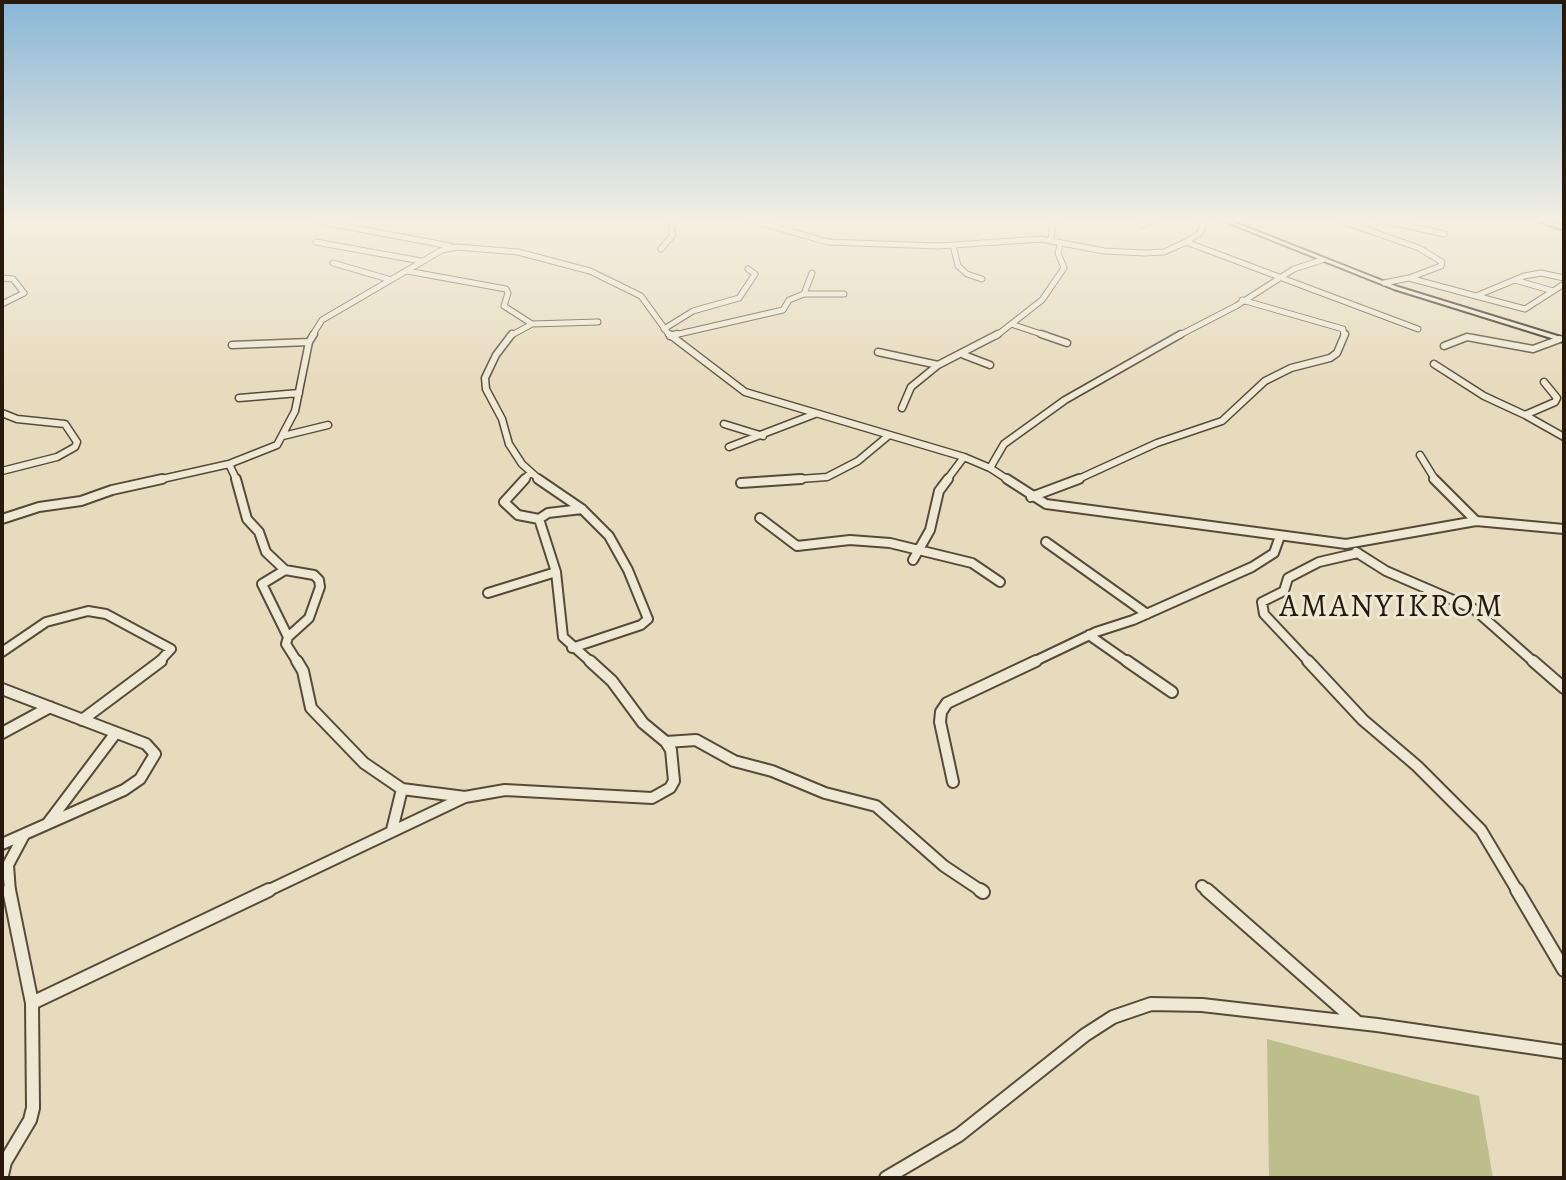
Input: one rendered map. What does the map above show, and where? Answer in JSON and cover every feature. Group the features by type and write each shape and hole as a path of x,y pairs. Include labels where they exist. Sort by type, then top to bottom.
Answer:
{"street":[{"path":"382,276 388,279"},
{"path":"2,519 39,507 81,501 112,490 229,464 273,447 283,436 299,393 309,342 325,317 394,276"},
{"path":"437,276 506,289 508,293 504,306 532,324"},
{"path":"600,276 641,296 670,336 739,388 964,457 990,468 1046,504 1346,544 1476,521 1564,529"},
{"path":"664,329 693,311 739,298 754,276"},
{"path":"804,294 811,276"},
{"path":"973,276 982,279"},
{"path":"902,408 911,387 938,365 964,355 1014,325 1042,300 1059,276"},
{"path":"990,468 1004,444 1065,400 1281,276"},
{"path":"1281,276 1418,329"},
{"path":"1365,276 1563,338"},
{"path":"1384,283 1414,276"},
{"path":"1476,296 1529,276"},
{"path":"2,278 13,279 24,293 2,304"},
{"path":"1409,278 1525,309 1564,281"},
{"path":"1513,280 1553,291"},
{"path":"670,336 783,310 789,300 804,294 844,294"},
{"path":"1031,497 1094,473 1157,443 1222,421 1265,381 1291,368 1330,358 1337,353 1345,334 1343,329 1242,300"},
{"path":"572,648 641,625 648,619 628,570 609,536 582,509 530,473 509,444 502,419 484,384 496,355 509,337 532,324 598,322"},
{"path":"1014,325 1067,343"},
{"path":"1444,346 1467,337 1533,349 1563,338"},
{"path":"232,345 309,342"},
{"path":"878,352 938,365"},
{"path":"964,355 990,365"},
{"path":"1434,364 1484,396 1564,437"},
{"path":"1525,415 1555,402 1557,398 1544,382"},
{"path":"239,398 299,393"},
{"path":"2,413 17,419 65,424 77,442 75,447 57,457 2,471"},
{"path":"729,447 816,414"},
{"path":"724,424 764,436"},
{"path":"283,436 328,425"},
{"path":"741,483 827,477 858,461 888,436"},
{"path":"1420,455 1431,476 1476,521"},
{"path":"913,560 934,518 939,491 964,457"},
{"path":"229,464 242,493 247,519 259,532 266,552 285,570 314,575 319,580 320,587 309,618 288,637 286,644 303,671 311,708 364,763 402,789 465,797"},
{"path":"530,473 504,502 523,517 539,519 548,513 582,509"},
{"path":"760,518 797,546 874,540 972,563 1000,582"},
{"path":"32,1003 465,797 505,790 652,798 665,792 674,781 671,750 666,742 643,723 612,681 563,637 556,572 539,519"},
{"path":"953,782 940,722 941,712 947,703 1089,635 1147,614 1252,567 1274,553 1280,536"},
{"path":"1046,542 1147,614"},
{"path":"1346,544 1386,571 1474,609 1564,688"},
{"path":"1358,553 1319,562 1288,578 1284,591 1262,602 1264,614 1363,720 1417,766 1481,830 1564,970"},
{"path":"285,570 262,584 288,637"},
{"path":"488,593 556,572"},
{"path":"2,652 46,622 88,611 106,614 171,649 166,657 82,720"},
{"path":"1089,635 1172,692"},
{"path":"2,689 153,749 155,754 140,779 124,790 2,844"},
{"path":"2,733 50,707"},
{"path":"47,824 115,734"},
{"path":"666,742 696,740 734,761 772,771 825,793 876,806 944,866 983,892"},
{"path":"392,830 402,789"},
{"path":"2,1175 5,1162 30,1120 33,1108 32,1003 7,878 8,865 24,835"},
{"path":"1202,886 1358,1022"},
{"path":"886,1178 959,1135 1085,1035 1134,1007 1151,1004 1202,1005 1358,1022 1564,1052"}],"green space":[{"path":"1267,1039 1479,1096 1493,1178 1269,1178"}],"district":[{"name":"AMANYIKROM","path":"1392,608"}]}
